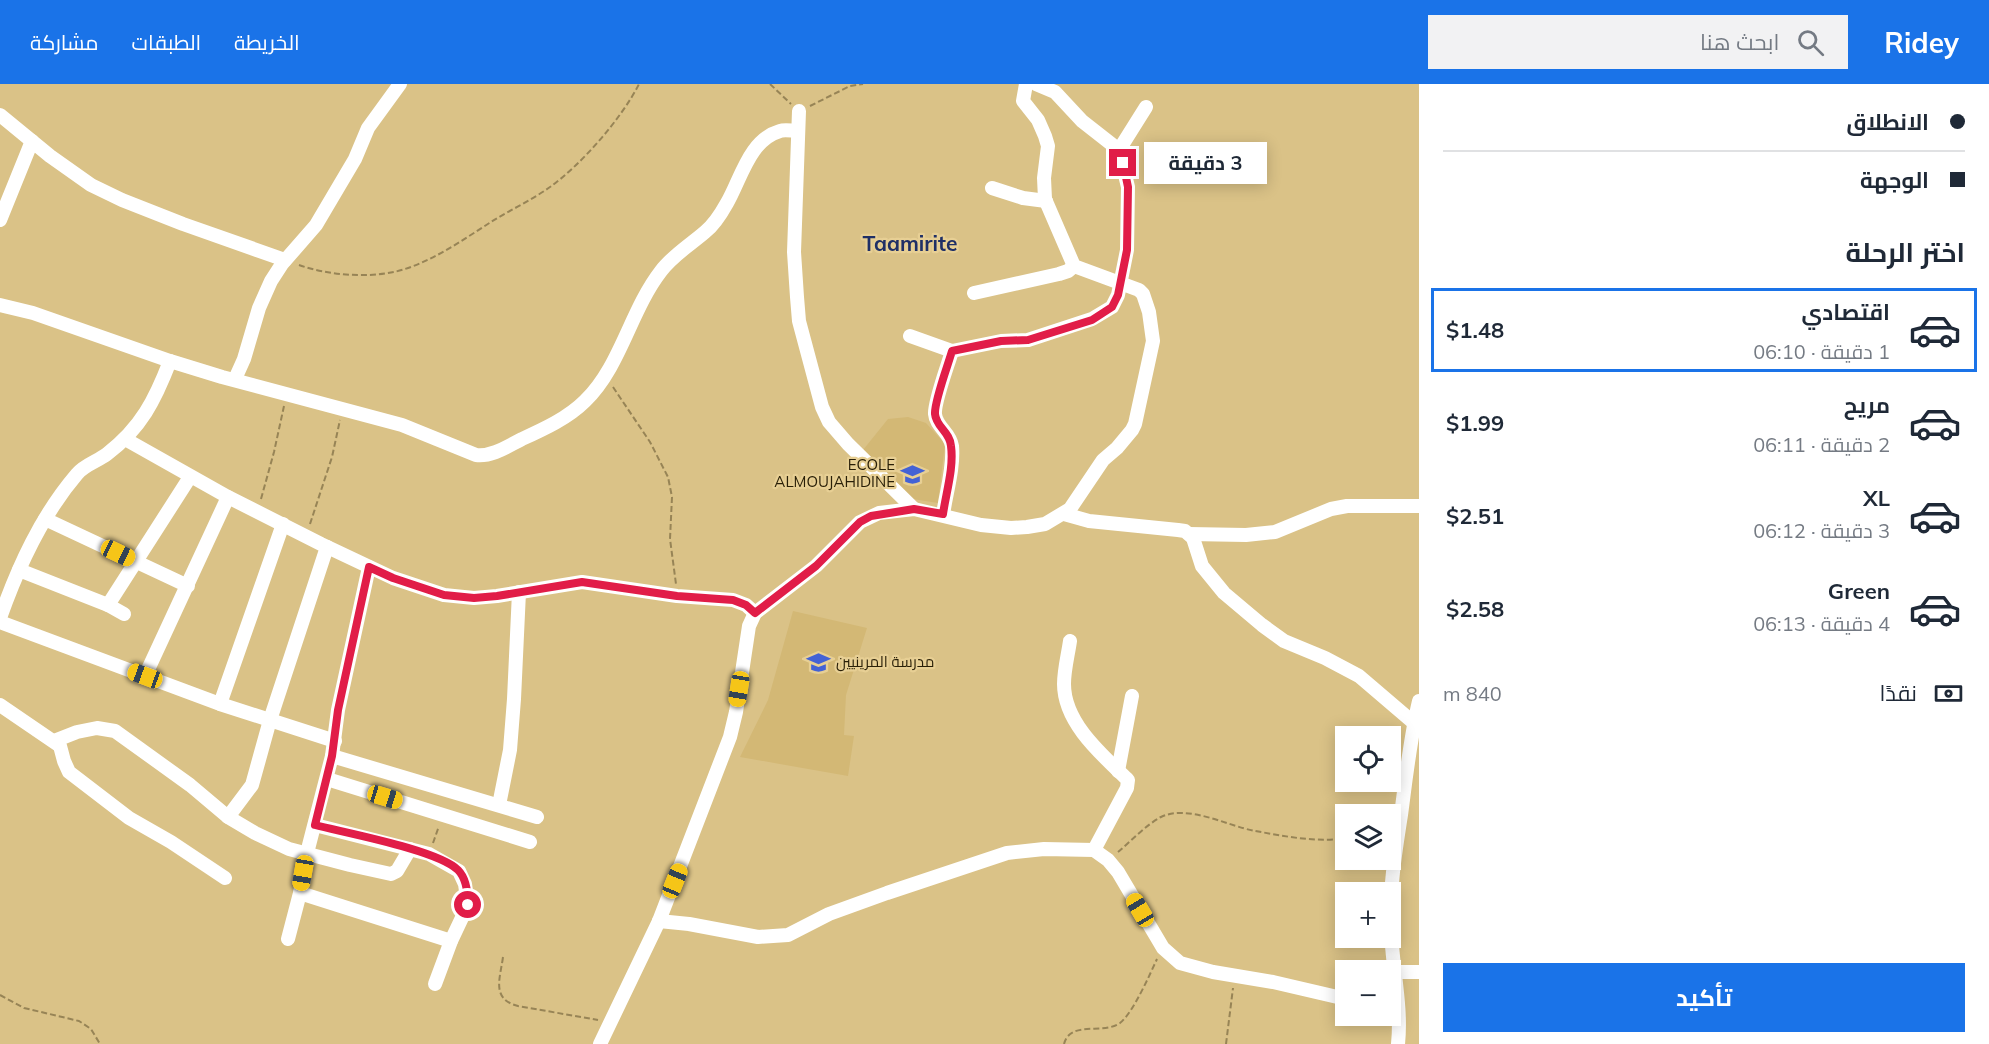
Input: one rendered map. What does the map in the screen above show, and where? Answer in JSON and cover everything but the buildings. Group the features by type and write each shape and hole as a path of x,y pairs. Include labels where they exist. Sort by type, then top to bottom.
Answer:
{"street":[{"path":"234,380 271,281 285,260 316,225 355,159 377,113 399,84"},
{"path":"600,1044 659,921 730,738 748,626 755,613 816,566 860,522 879,513 914,509 943,514 981,525 1011,528 1045,524 1064,514 1077,501 1103,460 1117,448 1135,424 1152,351 1152,331 1143,294 1139,290 1074,266 1046,201 1044,184 1048,146 1038,120 1023,101 1026,84"},
{"path":"910,336 952,351 1001,341 1028,340 1092,320 1112,307 1120,284 1127,250 1128,187 1119,150 1090,128 1055,92 1036,84"},
{"path":"1119,150 1146,107"},
{"path":"799,111 794,252 799,321 822,407 829,422 914,509"},
{"path":"0,115 91,185 122,200 285,260"},
{"path":"0,305 33,313 170,361 402,425 476,455 486,455 539,431 576,409 591,395 605,374 657,277 673,257 707,231 728,202 737,180 761,143 781,130 798,131"},
{"path":"0,220 32,141"},
{"path":"992,188 1023,198 1046,201"},
{"path":"974,293 1059,274 1074,266"},
{"path":"943,514 952,446 949,438 936,422 935,409 952,351"},
{"path":"170,361 154,400 142,420 106,455 78,471 45,519 19,570 0,620 220,704 335,741"},
{"path":"124,439 190,477 327,547 393,578 444,595 474,598 497,596 582,582 677,596 733,600 746,605 755,613"},
{"path":"108,605 190,477"},
{"path":"145,676 228,497"},
{"path":"1064,514 1089,521 1178,530 1189,534 1246,535 1275,531 1331,509 1347,506 1419,506"},
{"path":"45,519 188,586"},
{"path":"220,704 283,524"},
{"path":"1189,534 1197,546 1203,566 1224,593 1262,625 1284,641 1325,658 1359,676 1414,723"},
{"path":"228,816 252,785 270,720 327,547"},
{"path":"288,939 327,779 335,741 338,710 369,567"},
{"path":"19,570 108,605 123,614"},
{"path":"499,805 510,750 519,592"},
{"path":"1070,641 1064,684 1066,702 1080,727 1101,754 1128,780 1127,788 1094,850"},
{"path":"1118,771 1132,696"},
{"path":"1393,960 1392,881 1419,701"},
{"path":"0,705 54,741 62,749 63,761 69,772 85,785 129,818 171,842 225,878"},
{"path":"54,741 76,732 97,728 115,731 190,785 228,816 279,845 307,854 390,874 397,871 410,849"},
{"path":"332,756 537,817"},
{"path":"327,779 530,842"},
{"path":"315,825 429,854 456,868 462,875 468,905 451,941 435,984"},
{"path":"659,921 689,924 758,938 788,935 829,914 1007,853 1044,849 1094,850 1108,860 1118,872 1163,948 1180,963 1335,996"},
{"path":"300,893 451,941"},
{"path":"1401,972 1419,972"},
{"path":"1396,1026 1398,1044"}],"path":[{"path":"285,260 316,270 374,274 394,272 412,266 453,247 550,187 582,158 621,113 639,84"},
{"path":"770,84 799,111 850,86 863,84"},
{"path":"605,374 621,402 650,442 669,477 672,497 670,539 677,596"},
{"path":"257,512 287,394"},
{"path":"307,536 332,457 343,409"},
{"path":"429,854 442,814"},
{"path":"1108,860 1162,817 1178,814 1206,817 1252,831 1326,841 1335,840"},
{"path":"1064,1044 1069,1033 1101,1029 1121,1022 1140,994 1163,948"},
{"path":"503,957 500,991 506,1002 610,1022"},
{"path":"1226,1044 1234,976"},
{"path":"0,995 24,1008 80,1021 91,1029 100,1044"}],"shaded area":[{"name":"ECOLE ALMOUJAHIDINE","path":"908,417 926,423 945,444 938,503 906,498 863,450 888,419"},
{"name":"مدرسة المرينيين","path":"793,611 867,628 846,695 844,735 854,736 848,776 740,757 768,700"}],"place":[{"name":"ECOLE ALMOUJAHIDINE","path":"913,474"},
{"name":"مدرسة المرينيين","path":"818,662"}],"district":[{"name":"Taamirite","path":"910,244"}],"route":[{"path":"468,905 465,884 456,868 429,854 315,825 332,756 338,710 369,567 393,578 444,595 474,598 497,596 582,582 643,589 677,596 733,600 746,605 755,613 816,566 860,522 871,516 914,509 943,514 952,446 947,434 936,422 935,409 952,351 1001,341 1028,340 1092,320 1112,307 1118,295 1127,250 1128,187 1123,163"}]}
